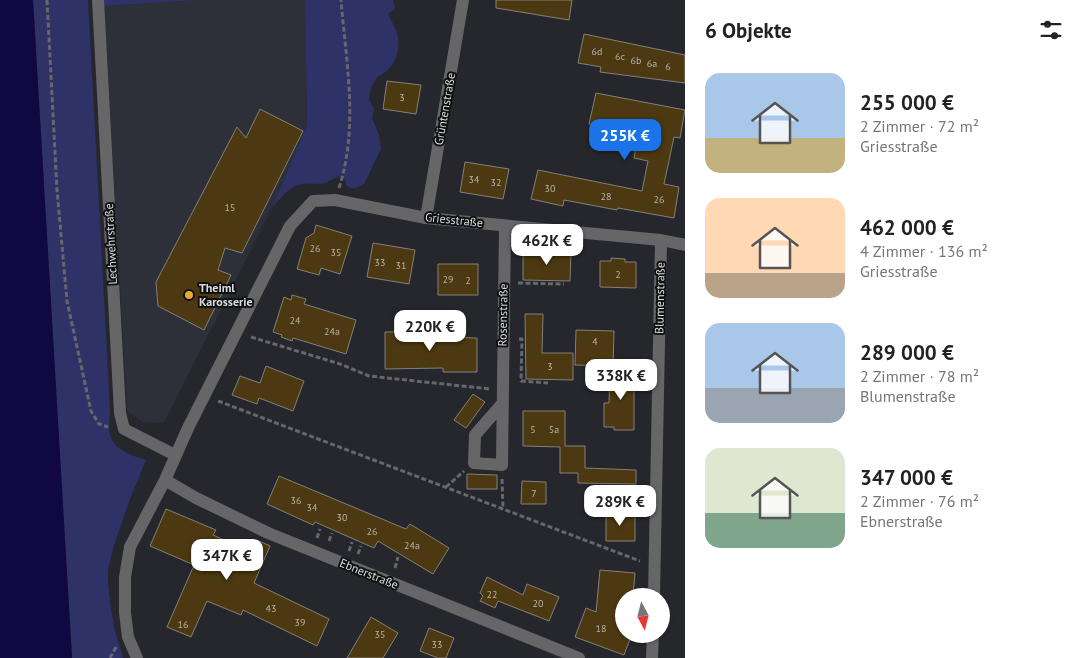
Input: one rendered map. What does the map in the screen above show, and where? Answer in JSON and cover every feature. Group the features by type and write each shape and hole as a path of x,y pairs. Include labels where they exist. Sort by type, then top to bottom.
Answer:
{"street":[{"name":"Lechwehrstraße","path":"98,0 120,413 124,429"},
{"name":"Grüntenstraße","path":"426,218 463,0"},
{"name":"Griesstraße","path":"236,332 290,226 313,201 335,200 426,218 661,240 685,245"},
{"name":"Rosenstraße","path":"502,465 505,226"},
{"name":"Blumenstraße","path":"654,588 661,240"},
{"path":"137,658 128,637 125,614 124,577 130,547 165,480 175,455 236,332"},
{"path":"502,404 475,435 474,463 502,465"},
{"path":"124,429 175,455"},
{"name":"Ebnerstraße","path":"165,480 196,498 268,533 578,658"},
{"path":"652,658 653,643"}],"path":[{"path":"47,0 58,208 67,301 91,411 99,424 110,428 124,429"},
{"path":"335,200 343,176 350,117 349,67 340,0"},
{"path":"504,282 564,284"},
{"path":"236,332 340,364 369,376 502,390"},
{"path":"503,338 522,339 521,380 548,383"},
{"path":"204,395 654,566"},
{"path":"446,487 474,463"},
{"path":"502,465 503,509"}],"shaded area":[{"path":"0,0 33,0 72,658 0,658"},
{"path":"33,0 88,0 110,410 109,432 115,445 130,454 146,460 113,548 108,570 111,609 123,658 72,658"},
{"path":"104,0 200,0 104,6"},
{"path":"200,0 305,0 307,124 272,208 164,423 143,422 127,411 104,6"},
{"path":"305,0 393,0 395,9 388,14 397,33 397,53 392,65 377,77 371,88 369,100 374,109 372,118 379,135 381,149 364,184 354,189 347,186 343,176 320,184 298,185 286,193 272,208 307,124"}],"building":[{"path":"496,0 572,0 569,20 496,8"},
{"path":"584,34 685,55 685,83 600,72 601,67 578,63"},
{"path":"387,81 421,85 416,114 383,109"},
{"path":"596,93 685,110 680,138 674,137 664,184 679,187 674,218 564,200 563,206 531,199 538,170 642,191 648,161 634,158 639,130 605,124 605,127 589,124"},
{"path":"260,109 303,131 242,253 225,248 218,270 231,275 204,330 158,306 156,282 237,127 246,138"},
{"path":"465,162 509,169 503,199 460,192"},
{"path":"316,225 352,236 340,274 321,268 319,275 297,269 306,238 314,233"},
{"path":"373,243 415,250 409,284 367,277"},
{"path":"523,251 571,252 570,281 523,280"},
{"path":"611,258 625,259 625,262 636,262 636,288 600,287 600,261 611,261"},
{"path":"438,264 478,264 478,295 438,295"},
{"path":"292,295 306,299 304,304 356,320 346,354 293,338 292,341 273,332 284,297 291,300"},
{"path":"525,314 543,314 542,353 573,353 573,380 526,379"},
{"path":"576,330 614,331 613,366 575,365"},
{"path":"443,331 443,337 477,338 477,372 443,372 443,368 385,369 385,332"},
{"path":"266,366 304,381 293,411 259,398 257,404 232,395 240,376 260,383"},
{"path":"610,370 634,371 634,430 614,430 614,427 604,427 604,403 609,403"},
{"path":"473,394 485,402 466,428 454,420"},
{"path":"523,411 565,411 565,446 585,446 585,468 636,470 636,484 578,483 578,473 560,473 560,447 523,446"},
{"path":"467,474 497,475 497,489 467,489"},
{"path":"279,476 406,529 410,524 449,548 433,574 378,541 374,548 315,522 313,525 267,504"},
{"path":"522,481 546,482 546,504 521,504"},
{"path":"166,509 216,530 213,535 252,553 257,540 270,546 254,583 329,619 317,646 243,610 241,615 207,601 191,637 167,627 194,565 150,546"},
{"path":"606,513 635,514 635,541 606,541"},
{"path":"600,570 635,573 634,588 615,588 615,643 629,643 624,655 575,637 586,608 596,612"},
{"path":"487,577 523,595 527,584 559,597 549,621 498,601 495,608 480,601 483,596 480,593"},
{"path":"371,617 398,633 383,658 347,658"},
{"path":"429,628 454,638 446,658 438,658 420,651"}],"place":[{"name":"Theiml Karosserie","path":"189,295"}]}
